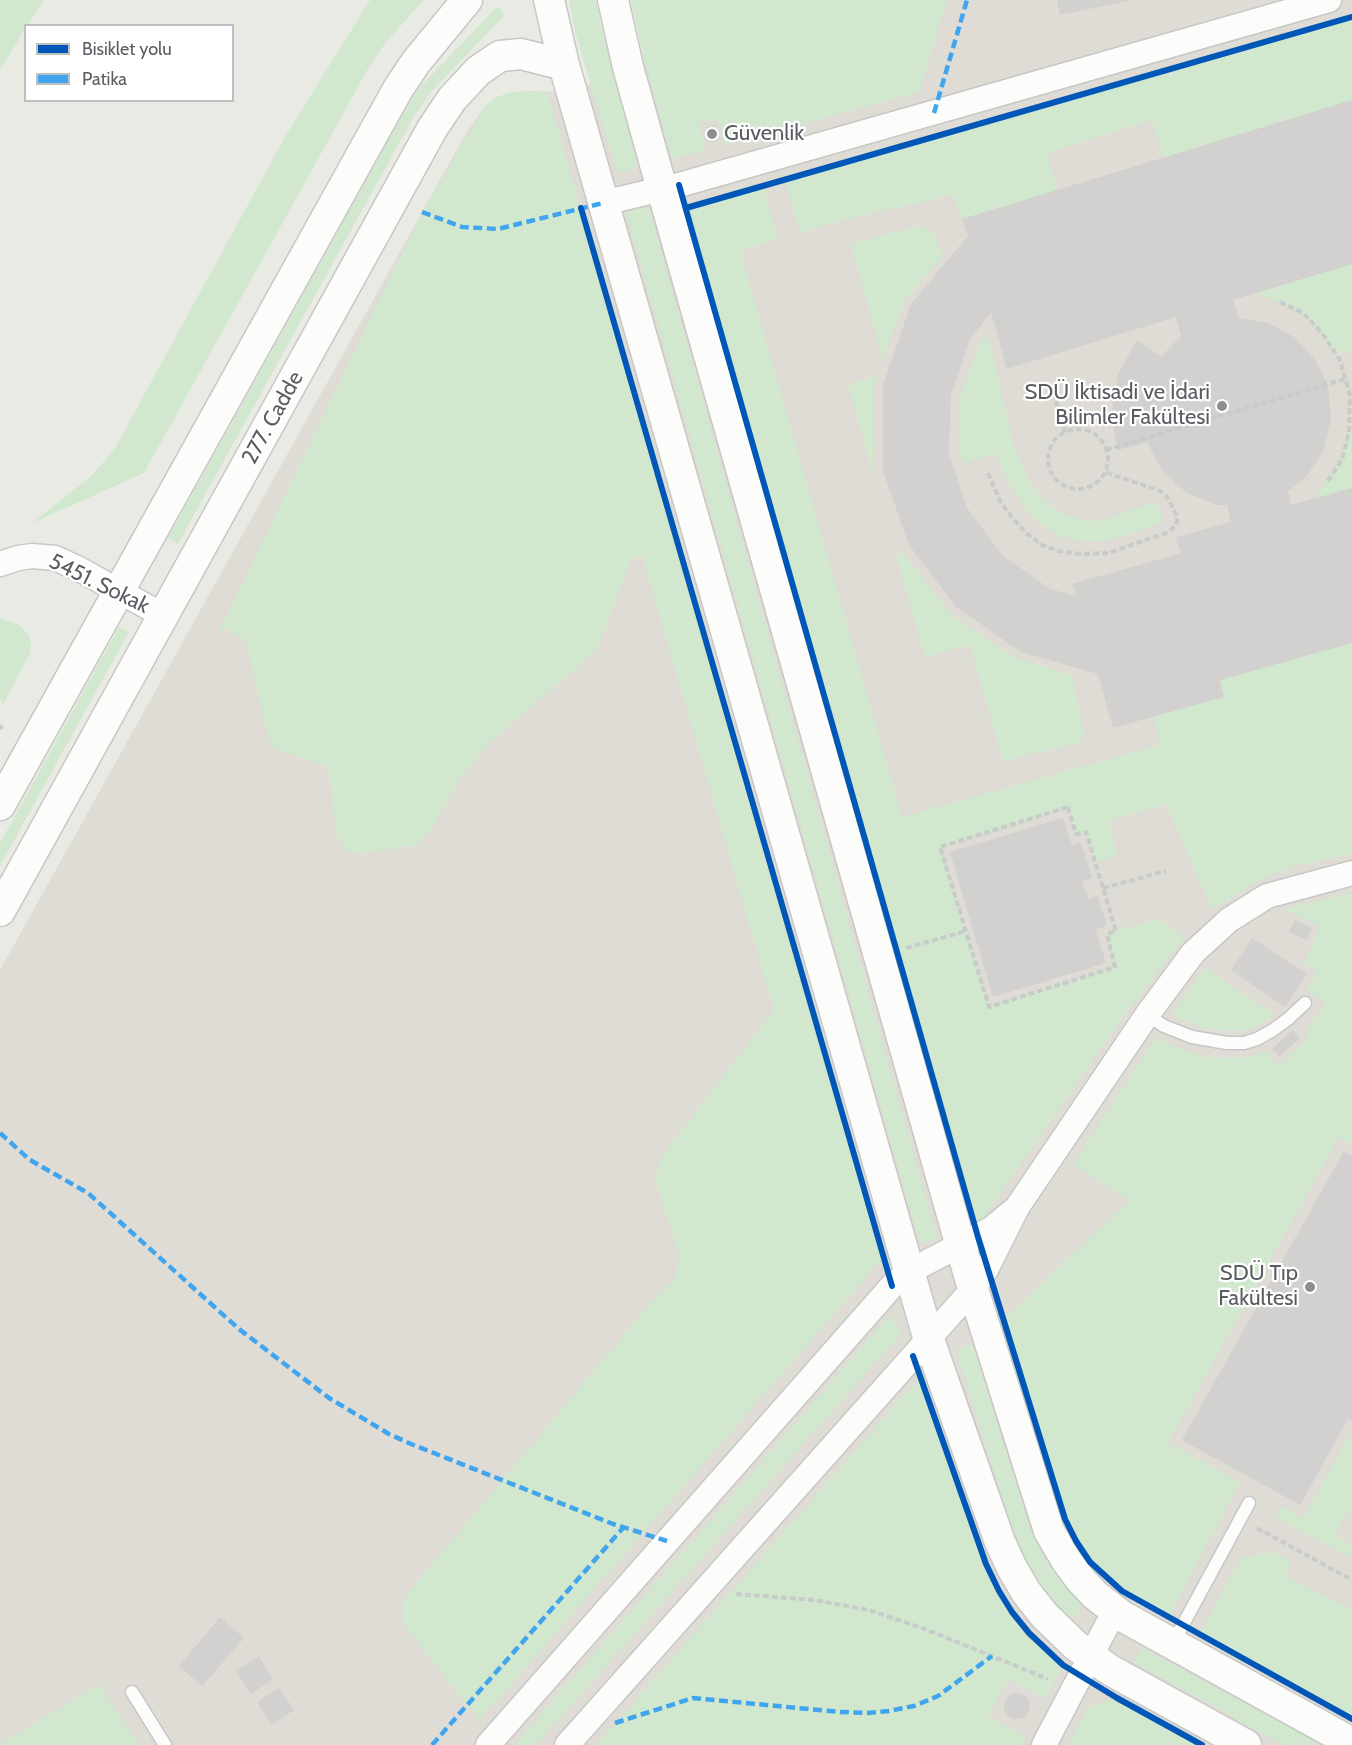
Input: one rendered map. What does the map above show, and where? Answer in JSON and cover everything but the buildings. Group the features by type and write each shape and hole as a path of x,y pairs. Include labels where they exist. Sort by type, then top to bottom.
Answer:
{"street":[{"path":"0,805 398,88 416,62 467,0"},
{"path":"549,0 564,65 603,203 928,1337 995,1528 1012,1568 1026,1592 1044,1616 1064,1636 1090,1657 1246,1745"},
{"path":"613,0 628,67 662,189 960,1245 1049,1531 1080,1579 1115,1610 1352,1743"},
{"path":"603,203 662,189 1329,0"},
{"name":"277. Cadde","path":"0,911 432,129 452,99 478,71 500,56 521,54 564,65"},
{"name":"5451. Sokak","path":"0,564 32,555 55,558 164,616"},
{"path":"567,1745 973,1289 1002,1242 1018,1206 1147,1015 1193,953 1229,920 1251,904 1282,891 1352,873"},
{"path":"488,1745 892,1286 910,1271 991,1229 1018,1206"},
{"path":"1044,1745 1115,1610"}],"lane":[{"path":"1147,1015 1164,1026 1192,1037 1227,1043 1244,1043 1273,1030 1305,1003"},
{"path":"1173,1644 1249,1503"},
{"path":"132,1692 165,1745"}],"path":[{"path":"1280,302 1303,313 1322,333 1340,360 1350,395 1349,432 1342,460 1327,482"},
{"path":"1106,450 1346,380"},
{"path":"1051,384 1065,432"},
{"path":"1075,429 1085,430 1095,434 1102,441 1108,459 1105,472 1096,484 1087,488 1068,488 1053,476 1048,457 1057,438 1065,432 1075,429"},
{"path":"988,473 1000,501 1026,533 1042,545 1059,551 1081,554 1109,553 1169,532 1174,527 1177,522 1176,516 1167,497 1160,491 1105,472"},
{"path":"1068,807 1076,834 1086,832 1103,888 1116,931 1107,934 1115,967 989,1006 940,847 1068,807"},
{"path":"1103,888 1166,871"},
{"path":"897,951 966,931"},
{"path":"1240,1520 1352,1580"},
{"path":"729,1594 814,1599 869,1610 934,1632 1054,1682"}],"shaded area":[{"path":"631,0 1352,0 1352,1745 0,1745 0,970 465,135 485,106 497,97 526,91 572,92 644,60"}],"green space":[{"path":"0,0 44,0 29,24 24,24 24,31 0,70"},
{"path":"370,0 424,0 386,42 369,67 144,473 32,523 90,477 114,450 286,135"},
{"path":"569,0 596,0 638,164 634,169 618,172 615,166 575,32"},
{"path":"631,0 947,0 919,92 725,145 719,119 699,123 705,150 672,159 644,59"},
{"path":"498,6 505,15 430,93 412,120 178,544 168,538 403,114 420,87"},
{"path":"1352,17 1352,100 1163,158 1152,120 1047,153 1057,191 962,219 952,195 844,220 800,233 785,180"},
{"path":"526,91 547,92 883,1258 479,1721 403,1623 403,1599 657,1295 675,1278 680,1257 655,1180 662,1156 774,1010 642,555 630,561 596,649 490,742 460,778 427,836 414,845 360,854 349,851 341,845 336,833 330,780 326,766 275,749 269,740 244,639 226,629 218,634 422,212 485,106 497,97"},
{"path":"763,186 778,239 740,251 902,817 1160,745 1154,716 1224,697 1220,680 1352,643 1352,853 1294,866 1276,873 1250,885 1212,910 1166,804 1108,821 1118,855 1095,862 1086,832 1076,834 1068,808 940,847 989,1006 1115,967 1107,934 1161,920 1185,937 1122,1018 976,1228 686,208"},
{"path":"643,205 649,208 937,1238 920,1244 625,209"},
{"path":"921,225 935,235 943,256 905,299 883,360 851,244"},
{"path":"1352,264 1352,350 1336,354 1322,333 1303,313 1255,293"},
{"path":"988,334 1014,447 1030,482 1040,496 1065,515 1081,520 1101,521 1150,504 1156,505 1163,517 1161,522 1128,535 1103,541 1081,541 1058,535 1043,526 1027,511 1013,491 995,453 963,463 959,450 960,398 979,346"},
{"path":"878,376 874,386 874,478 848,384"},
{"path":"1352,406 1352,488 1313,499 1342,460"},
{"path":"903,553 951,615 1017,659 1072,675 1084,733 1078,743 1003,761 970,645 925,657 896,555"},
{"path":"0,618 18,624 29,635 31,643 30,653 3,704 0,698"},
{"path":"119,627 129,632 0,866 0,843"},
{"path":"1352,893 1352,1144 1339,1137 1168,1443 1240,1482 1168,1618 1122,1591 1105,1577 1090,1562 1072,1534 1057,1499 1003,1321 1129,1200 1073,1164 1156,1037 1175,1047 1213,1058 1248,1057 1266,1052 1279,1065 1309,1037 1304,1032 1326,1004 1307,990 1318,972 1304,963 1320,926 1283,909"},
{"path":"1205,968 1274,1014 1263,1023 1236,1031 1206,1029 1172,1014"},
{"path":"888,1317 893,1319 902,1333 536,1745 514,1745"},
{"path":"972,1344 1031,1532 1043,1556 1083,1605 1074,1618 1067,1617 1046,1593 1026,1564 1015,1539 956,1350"},
{"path":"920,1377 986,1564 999,1591 1029,1633 1063,1665 1046,1698 1008,1679 988,1716 1025,1736 1020,1745 596,1745"},
{"path":"1352,1432 1352,1504 1335,1535 1352,1546 1352,1559 1276,1517 1282,1506 1303,1518"},
{"path":"1273,1552 1292,1562 1285,1576 1352,1610 1352,1719 1199,1635 1239,1561 1245,1557"},
{"path":"1142,1647 1321,1745 1284,1745 1134,1663"},
{"path":"99,1685 139,1745 0,1745 0,1744"},
{"path":"1117,1698 1202,1745 1068,1745 1092,1705"}],"marked path":[{"path":"934,113 967,0"},
{"path":"422,212 462,227 498,229 603,203"},
{"path":"0,1133 30,1160 88,1193 239,1329 329,1398 389,1434 411,1444 613,1524 667,1541"},
{"path":"432,1745 623,1528"},
{"path":"615,1723 693,1698 840,1712 889,1711 914,1706 938,1696 992,1656"}],"cycle path":[{"path":"686,208 1352,17"},
{"path":"679,185 978,1237 1065,1519 1090,1562 1122,1591 1352,1719"},
{"path":"581,208 892,1286"},
{"path":"913,1356 986,1564 1012,1612 1029,1633 1063,1665 1202,1745"}],"place":[{"name":"Güvenlik","path":"712,134"},
{"name":"SDÜ İktisadi ve İdari Bilimler Fakültesi","path":"1222,406"},
{"name":"SDÜ Tıp Fakültesi","path":"1310,1287"}]}
